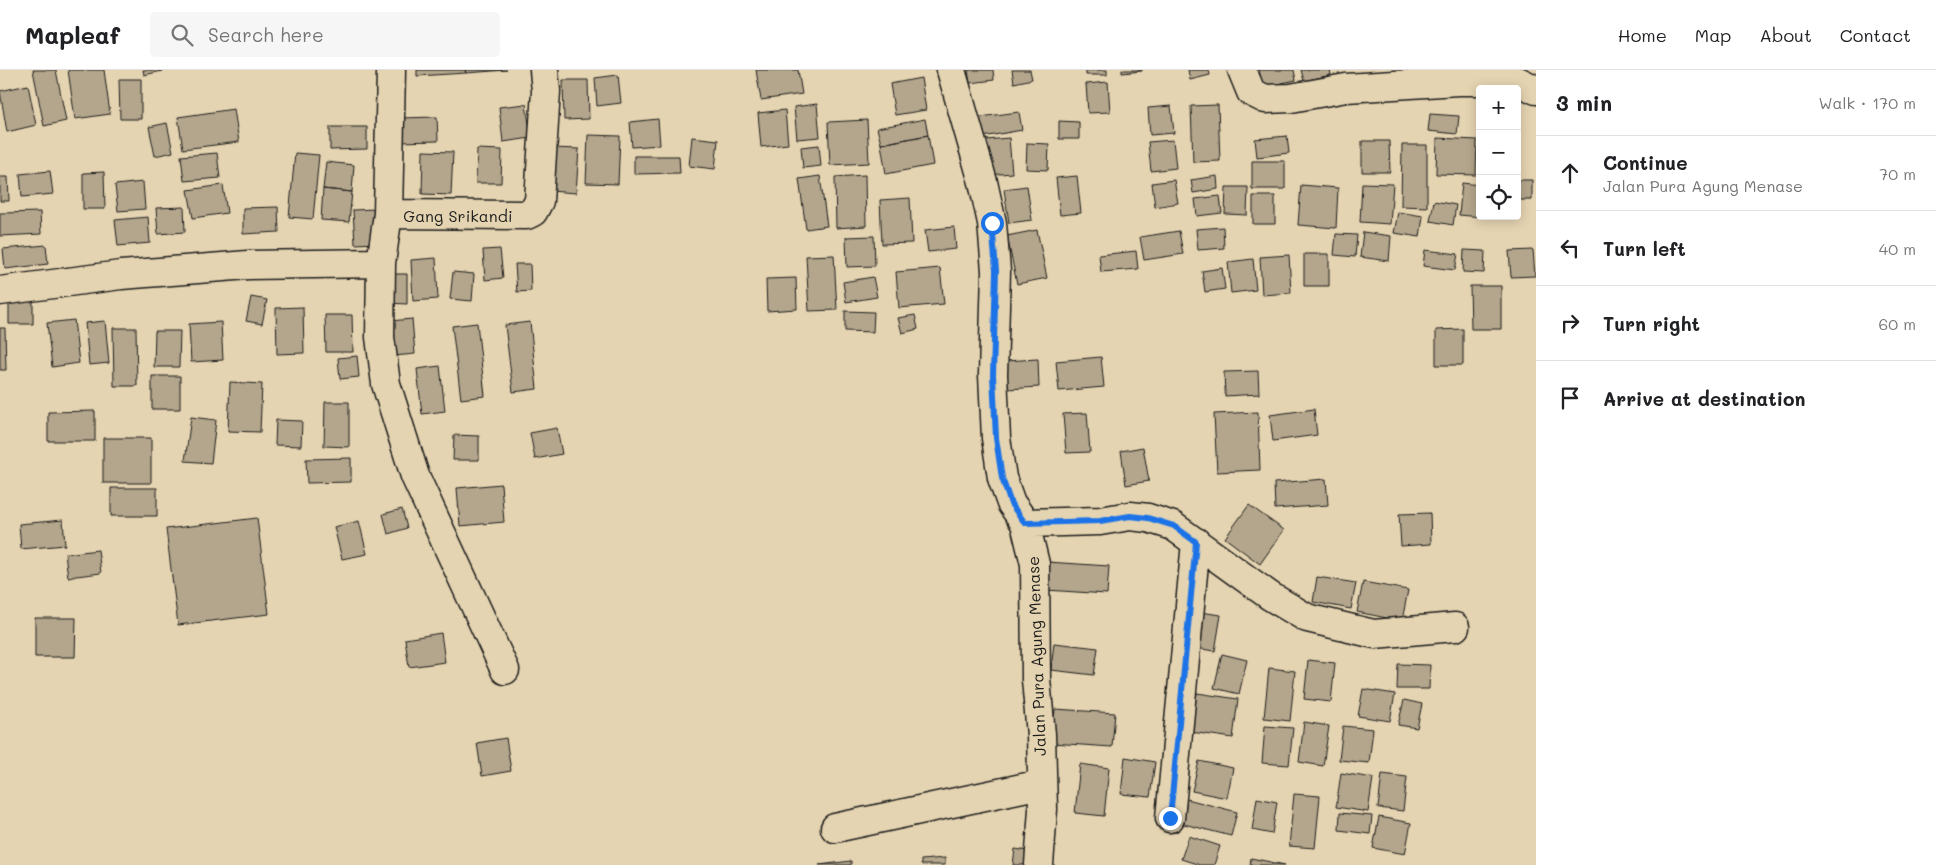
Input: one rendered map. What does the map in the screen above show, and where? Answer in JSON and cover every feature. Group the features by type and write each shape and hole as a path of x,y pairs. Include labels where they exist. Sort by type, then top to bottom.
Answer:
{"street":[{"path":"390,70 388,214 381,263 380,337 386,384 415,476 505,670"},
{"name":"Gang Srikandi","path":"388,214 526,215 533,212 539,201 546,91 544,70"},
{"name":"Jalan Pura Agung Menase","path":"951,70 983,182 992,223 996,271 993,375 996,438 1002,478 1011,504 1025,523 1035,564 1034,629 1041,735 1043,809 1039,865"},
{"path":"1242,70 1251,92 1265,99 1291,98 1346,88 1458,81 1518,81 1536,90"},
{"path":"0,292 120,275 248,265 381,263"},
{"path":"1025,523 1100,521 1130,516 1139,517 1174,526 1270,596 1307,618 1374,634 1456,626"},
{"path":"1170,818 1196,542"},
{"path":"835,828 1041,784"}],"building":[{"path":"33,70 56,70 66,121 44,126"},
{"path":"68,70 104,70 110,114 75,119"},
{"path":"143,70 162,70 162,71 144,75"},
{"path":"417,70 465,70 466,73 417,76"},
{"path":"465,70 507,70 466,73"},
{"path":"756,70 798,70 802,94 761,100"},
{"path":"968,70 993,70 994,80 970,83"},
{"path":"1012,70 1030,70 1032,79 1014,83"},
{"path":"1086,70 1107,70 1107,75 1086,75"},
{"path":"1122,70 1142,70 1142,71 1122,73"},
{"path":"1188,70 1209,70 1210,75 1190,80"},
{"path":"1259,70 1294,70 1296,80 1263,87"},
{"path":"1301,70 1330,70 1331,75 1304,81"},
{"path":"618,75 621,103 597,106 595,78"},
{"path":"921,78 926,110 895,115 890,84"},
{"path":"119,79 141,79 141,119 120,119"},
{"path":"563,80 588,80 589,119 564,120"},
{"path":"1108,82 1110,112 1088,113 1086,84"},
{"path":"28,85 36,125 7,132 0,91"},
{"path":"526,104 531,138 503,142 499,107"},
{"path":"817,104 820,137 797,139 794,107"},
{"path":"1218,105 1220,161 1193,162 1191,106"},
{"path":"1171,106 1174,133 1150,135 1148,108"},
{"path":"234,109 239,142 183,149 178,117"},
{"path":"785,110 788,144 761,147 758,113"},
{"path":"1019,112 1022,130 983,137 980,117"},
{"path":"1430,114 1459,116 1457,134 1428,131"},
{"path":"437,117 438,141 399,142 399,118"},
{"path":"658,119 660,145 632,147 630,122"},
{"path":"925,119 928,135 881,144 877,128"},
{"path":"867,120 869,163 830,165 828,122"},
{"path":"1059,121 1079,122 1079,139 1059,139"},
{"path":"167,123 173,152 155,156 149,127"},
{"path":"330,127 367,127 367,149 330,150"},
{"path":"588,135 620,136 618,184 586,183"},
{"path":"928,135 933,165 886,174 881,144"},
{"path":"1287,136 1289,153 1257,157 1255,139"},
{"path":"692,137 718,140 715,169 689,166"},
{"path":"1009,138 1012,173 989,175 986,140"},
{"path":"1437,138 1476,140 1476,175 1436,174"},
{"path":"1173,140 1176,168 1151,171 1148,142"},
{"path":"1362,141 1389,141 1390,172 1362,172"},
{"path":"1027,143 1049,144 1048,170 1026,169"},
{"path":"819,145 821,166 803,168 801,147"},
{"path":"1402,145 1427,145 1427,207 1401,206"},
{"path":"552,148 579,149 576,193 550,191"},
{"path":"477,149 502,150 501,183 476,183"},
{"path":"423,151 453,152 451,195 422,194"},
{"path":"217,153 220,178 184,181 181,156"},
{"path":"295,153 319,155 313,219 289,217"},
{"path":"634,156 679,156 680,173 634,174"},
{"path":"1252,161 1285,161 1285,189 1252,189"},
{"path":"326,162 354,165 352,192 323,189"},
{"path":"50,171 53,194 22,197 20,174"},
{"path":"104,172 105,209 83,209 83,173"},
{"path":"865,175 866,226 836,228 835,177"},
{"path":"820,176 827,226 806,229 799,179"},
{"path":"1077,176 1081,213 1060,215 1056,178"},
{"path":"1217,176 1218,189 1193,193 1191,180"},
{"path":"0,177 8,177 9,201 0,201"},
{"path":"1174,180 1178,203 1155,207 1152,183"},
{"path":"1521,180 1532,180 1532,200 1521,200"},
{"path":"143,182 145,209 118,211 115,185"},
{"path":"1362,183 1393,184 1390,224 1360,222"},
{"path":"1462,183 1476,185 1476,216 1459,215"},
{"path":"223,185 227,213 193,218 188,190"},
{"path":"1301,185 1338,188 1336,228 1298,225"},
{"path":"1027,186 1032,220 1009,223 1004,189"},
{"path":"1226,187 1248,187 1247,215 1225,214"},
{"path":"323,189 352,192 349,222 321,220"},
{"path":"1220,196 1222,213 1197,216 1195,199"},
{"path":"1253,196 1275,196 1275,224 1253,224"},
{"path":"910,198 912,243 882,244 880,200"},
{"path":"1434,201 1456,205 1453,225 1430,221"},
{"path":"184,207 185,232 158,234 156,208"},
{"path":"278,207 279,232 243,234 243,208"},
{"path":"375,209 377,243 355,244 353,210"},
{"path":"40,212 41,234 0,236 0,213"},
{"path":"1398,212 1423,216 1420,237 1394,233"},
{"path":"148,217 150,243 118,246 115,220"},
{"path":"954,227 956,249 928,252 925,230"},
{"path":"1223,227 1224,248 1198,250 1196,229"},
{"path":"1037,230 1047,278 1017,284 1007,236"},
{"path":"1179,231 1183,254 1144,260 1140,237"},
{"path":"1363,232 1391,236 1389,261 1360,257"},
{"path":"1336,234 1357,235 1355,257 1334,255"},
{"path":"874,236 875,266 847,267 846,237"},
{"path":"46,245 48,264 5,269 3,249"},
{"path":"500,249 503,278 485,280 483,250"},
{"path":"1425,250 1458,254 1455,270 1423,266"},
{"path":"1464,250 1485,251 1484,273 1463,272"},
{"path":"1533,250 1535,276 1511,277 1509,251"},
{"path":"1136,251 1138,269 1101,272 1099,255"},
{"path":"1304,254 1329,254 1329,286 1304,286"},
{"path":"834,255 837,310 809,311 806,256"},
{"path":"1289,255 1291,293 1262,295 1260,257"},
{"path":"436,258 438,299 413,301 411,260"},
{"path":"1253,259 1256,290 1231,293 1228,262"},
{"path":"515,264 530,264 531,291 517,292"},
{"path":"940,268 944,304 899,308 896,272"},
{"path":"1222,268 1225,289 1205,292 1202,271"},
{"path":"453,272 474,274 472,301 450,299"},
{"path":"387,274 407,274 407,304 386,303"},
{"path":"873,277 877,297 846,302 843,282"},
{"path":"796,278 797,309 767,311 766,279"},
{"path":"1470,286 1501,286 1501,329 1471,329"},
{"path":"251,297 267,300 262,324 246,321"},
{"path":"9,298 33,298 33,324 9,324"},
{"path":"303,307 304,353 277,354 276,308"},
{"path":"845,311 874,312 873,332 845,331"},
{"path":"325,315 352,315 353,352 326,352"},
{"path":"915,315 918,329 902,333 898,318"},
{"path":"412,319 415,354 394,356 390,321"},
{"path":"74,320 79,363 52,367 47,323"},
{"path":"105,321 109,363 89,365 85,323"},
{"path":"221,322 223,360 191,362 189,324"},
{"path":"530,322 537,389 513,392 505,325"},
{"path":"477,323 485,396 461,399 452,326"},
{"path":"0,328 5,328 6,370 0,370"},
{"path":"113,328 136,328 137,386 114,386"},
{"path":"1463,329 1463,365 1436,365 1436,330"},
{"path":"155,331 180,331 179,367 154,367"},
{"path":"357,356 359,377 340,379 338,358"},
{"path":"1101,357 1104,387 1059,391 1056,361"},
{"path":"1038,359 1039,387 1007,389 1005,361"},
{"path":"440,366 445,411 422,414 417,369"},
{"path":"1258,371 1259,394 1225,396 1224,372"},
{"path":"152,376 180,376 180,409 152,409"},
{"path":"230,382 262,384 260,432 228,431"},
{"path":"325,402 349,402 349,447 324,446"},
{"path":"1314,409 1317,435 1273,441 1270,415"},
{"path":"95,411 95,441 48,441 48,412"},
{"path":"1258,412 1260,470 1217,472 1214,414"},
{"path":"1087,413 1090,452 1066,453 1063,414"},
{"path":"191,417 216,420 211,463 185,461"},
{"path":"276,420 302,421 301,446 275,445"},
{"path":"557,428 562,454 535,459 530,433"},
{"path":"454,435 479,436 479,460 453,460"},
{"path":"103,438 151,438 151,483 103,483"},
{"path":"1143,447 1149,481 1126,485 1121,451"},
{"path":"351,458 351,482 307,483 306,459"},
{"path":"1326,479 1328,505 1275,509 1274,483"},
{"path":"501,484 504,522 460,526 457,488"},
{"path":"111,488 157,488 157,516 111,516"},
{"path":"1249,505 1284,530 1260,564 1225,538"},
{"path":"402,509 407,528 388,534 383,514"},
{"path":"1430,513 1431,544 1401,546 1399,514"},
{"path":"257,518 269,614 178,625 166,529"},
{"path":"63,520 65,545 21,549 19,524"},
{"path":"359,521 367,554 342,559 334,527"},
{"path":"98,550 101,573 68,577 65,554"},
{"path":"1047,562 1109,566 1107,594 1046,590"},
{"path":"1317,577 1356,583 1351,609 1313,602"},
{"path":"1363,582 1408,590 1402,621 1357,612"},
{"path":"1200,612 1221,615 1215,651 1195,648"},
{"path":"35,618 76,618 75,657 35,657"},
{"path":"441,633 445,662 409,667 405,639"},
{"path":"1054,643 1098,648 1094,675 1051,670"},
{"path":"1222,654 1247,660 1239,694 1214,688"},
{"path":"1308,660 1335,663 1331,702 1304,699"},
{"path":"1398,664 1430,665 1429,689 1397,689"},
{"path":"1269,668 1295,671 1290,721 1264,718"},
{"path":"1363,689 1395,694 1390,721 1358,716"},
{"path":"1197,693 1238,699 1233,738 1191,732"},
{"path":"1404,700 1422,704 1417,728 1398,725"},
{"path":"1055,709 1115,713 1112,747 1052,743"},
{"path":"1304,722 1329,726 1323,766 1299,762"},
{"path":"1265,726 1293,728 1289,765 1262,763"},
{"path":"1343,726 1373,729 1369,763 1339,760"},
{"path":"506,738 511,771 482,776 477,743"},
{"path":"1125,757 1155,762 1150,797 1121,794"},
{"path":"1199,761 1233,768 1227,798 1192,791"},
{"path":"1080,764 1109,768 1104,816 1075,813"},
{"path":"1341,773 1373,778 1368,812 1336,807"},
{"path":"1382,774 1407,777 1403,811 1378,808"},
{"path":"1294,794 1320,796 1315,848 1289,846"},
{"path":"1257,798 1277,802 1272,834 1252,830"},
{"path":"1187,799 1237,812 1231,836 1180,823"},
{"path":"1340,813 1372,816 1370,834 1339,830"},
{"path":"1379,817 1411,823 1405,854 1373,848"},
{"path":"1189,836 1220,846 1214,865 1200,865 1181,859"},
{"path":"1015,849 1035,852 1034,865 1013,865"},
{"path":"945,858 945,865 921,865 921,860"},
{"path":"1251,858 1285,865 1250,865"},
{"path":"851,861 851,865 819,865"}],"route":[{"path":"992,223 996,271 993,375 996,438 1002,478 1011,504 1025,523 1100,521 1130,516 1148,518 1174,526 1196,542 1170,818"}]}
